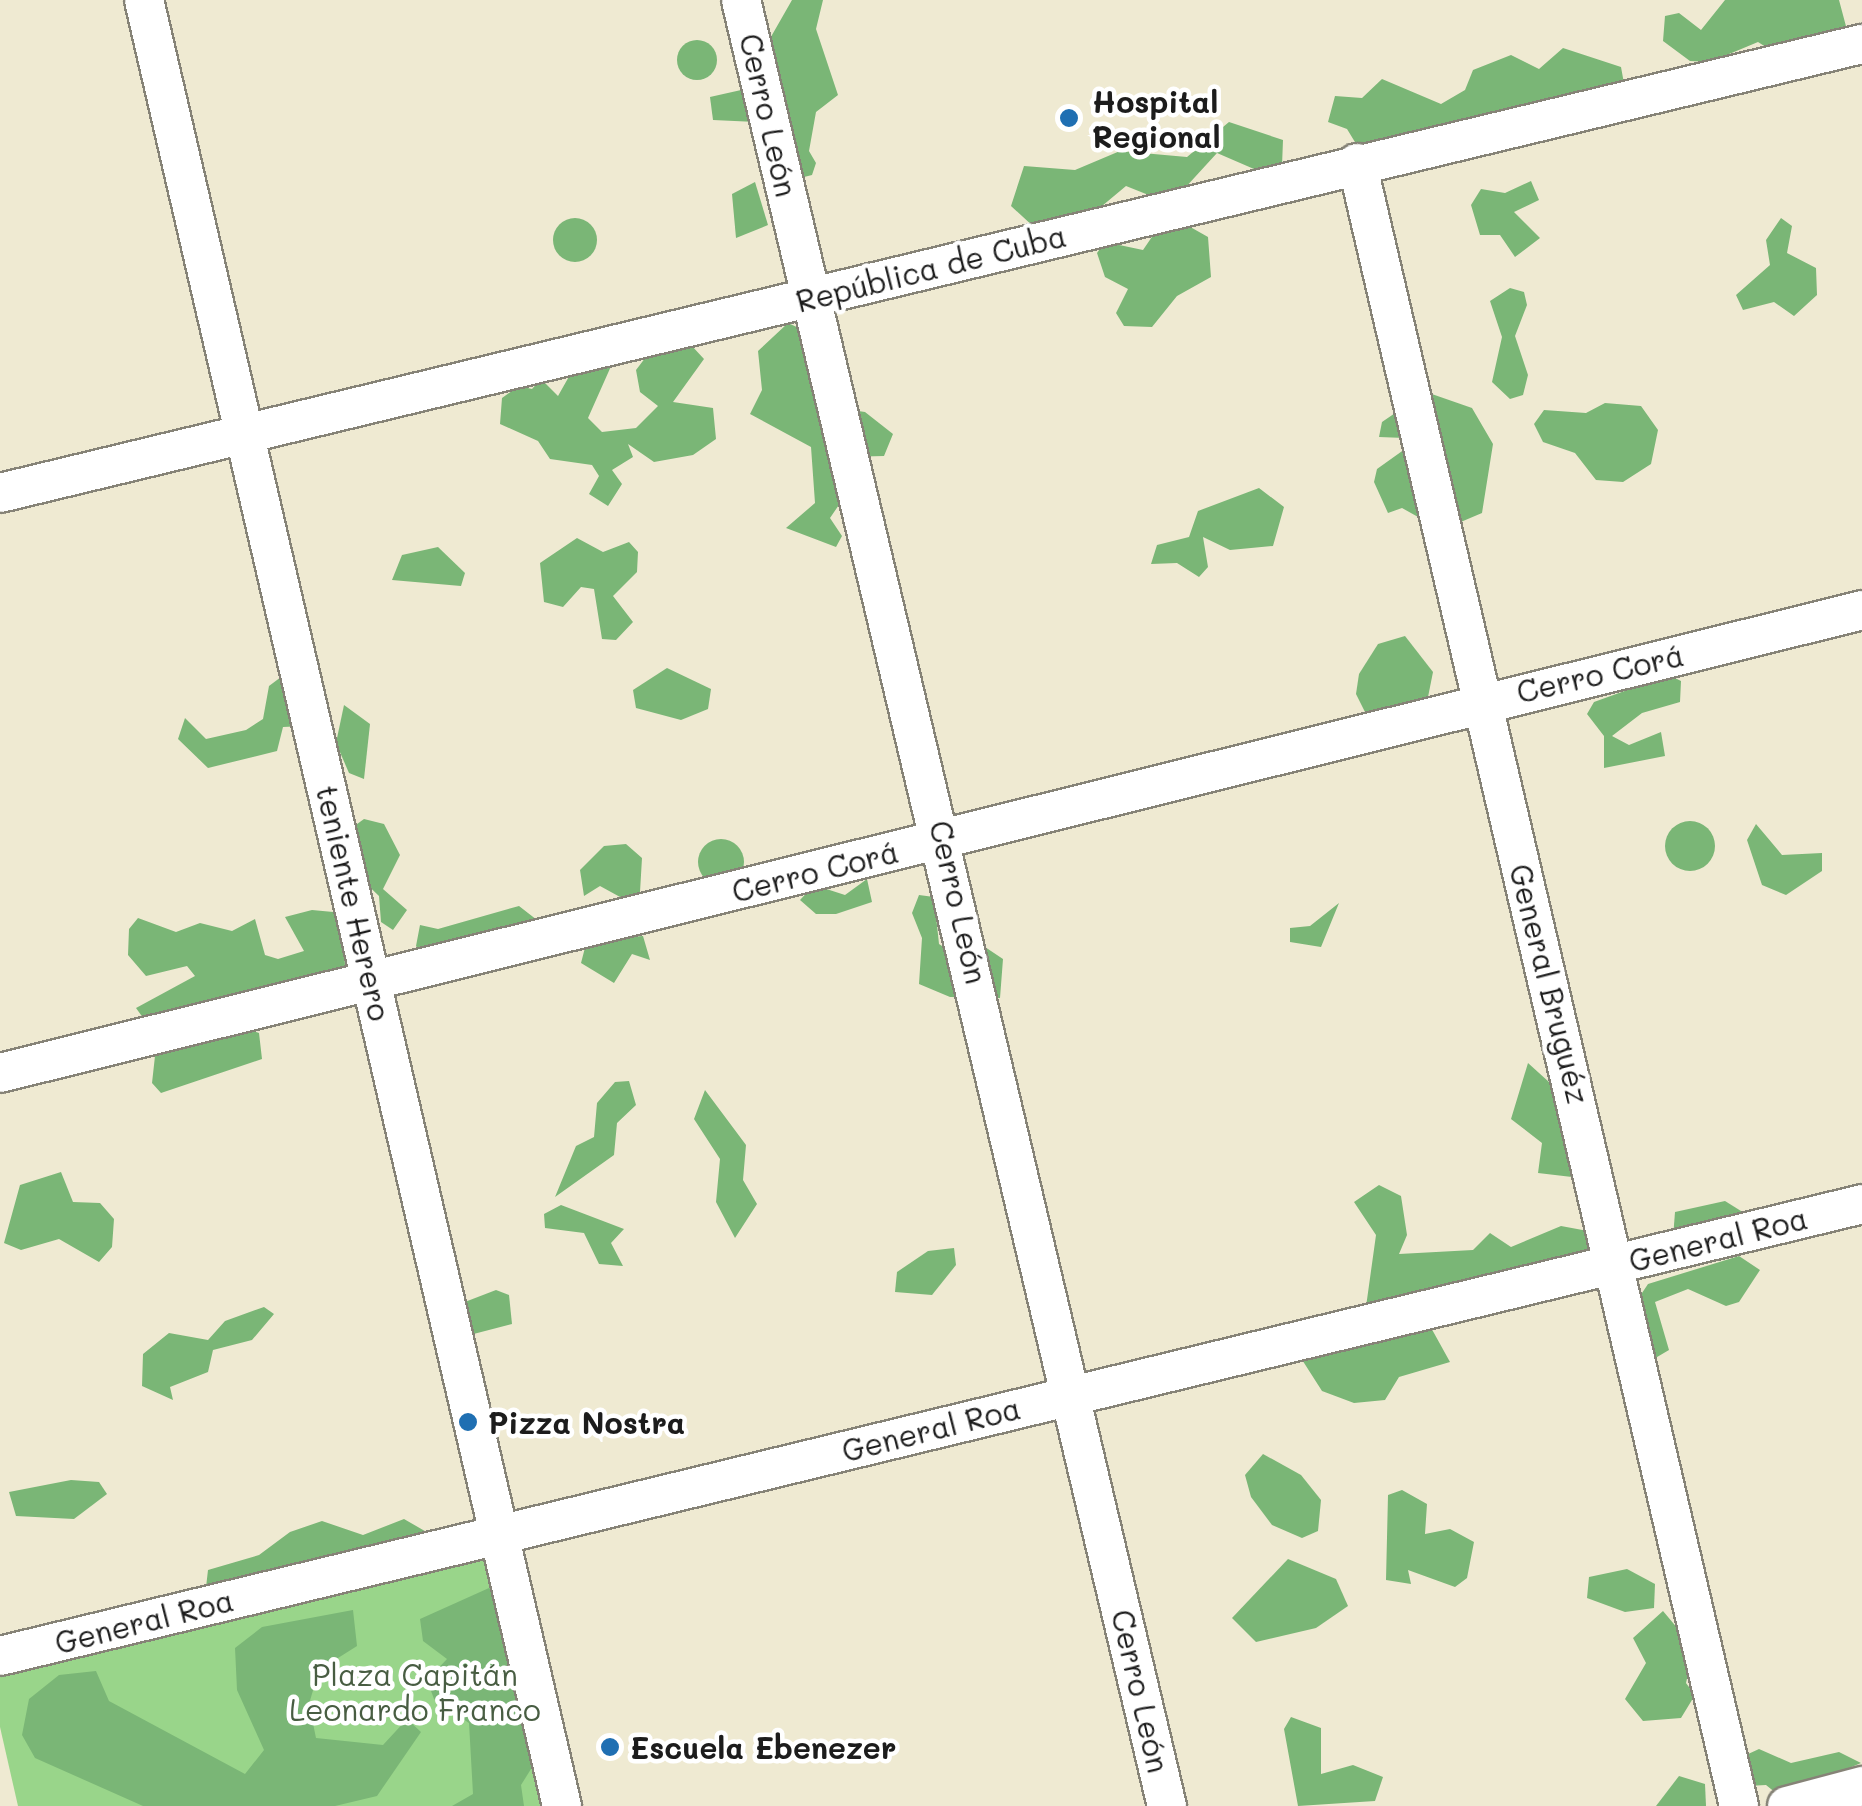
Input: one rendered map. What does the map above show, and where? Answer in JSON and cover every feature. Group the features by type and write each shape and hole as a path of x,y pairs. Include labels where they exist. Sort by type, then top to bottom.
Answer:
{"street":[{"name":"teniente Herero","path":"144,0 249,436 562,1806"},
{"name":"Cerro León","path":"741,0 944,839 1168,1806"},
{"name":"República de Cuba","path":"0,493 1862,44"},
{"name":"General Bruguéz","path":"1357,163 1617,1264 1739,1806"},
{"name":"Cerro Corá","path":"0,1074 1862,610"},
{"name":"General Roa","path":"0,1656 1862,1204"},
{"path":"1787,1806 1862,1786"}],"green space":[{"path":"792,0 823,0 816,29 838,95 816,112 809,151 816,163 812,175 800,178 764,49"},
{"path":"1725,0 1839,0 1847,30 1769,49 1758,42 1710,62 1690,61 1663,41 1665,16 1679,13 1701,30"},
{"path":"697,40 711,46 717,60 711,74 697,80 683,74 677,60 683,46"},
{"path":"1563,48 1621,67 1625,89 1396,146 1358,147 1347,129 1328,122 1335,96 1362,98 1382,79 1441,104 1465,90 1473,70 1511,55 1539,69"},
{"path":"750,88 756,122 713,120 710,97"},
{"path":"1229,122 1283,140 1282,166 1254,169 1217,153 1184,189 1151,196 1126,186 1090,216 1035,228 1011,206 1024,166 1075,170 1120,151 1187,157"},
{"path":"1531,181 1539,200 1514,212 1540,238 1515,257 1500,235 1480,235 1471,205 1481,189 1505,193"},
{"path":"755,182 768,225 736,238 732,194"},
{"path":"575,218 591,224 597,240 591,256 575,262 559,256 553,240 559,224"},
{"path":"1781,218 1792,226 1787,253 1816,268 1817,295 1794,316 1774,302 1743,310 1736,295 1770,265 1766,240"},
{"path":"1185,224 1208,237 1211,277 1177,296 1152,327 1124,326 1116,313 1128,289 1105,277 1097,253 1105,242 1143,250 1158,228"},
{"path":"1510,288 1524,292 1527,305 1515,336 1528,375 1523,395 1510,399 1492,382 1502,337 1490,301"},
{"path":"788,323 801,329 838,408 865,412 893,434 884,456 843,457 845,496 830,518 842,536 836,547 786,528 815,503 811,447 750,414 762,390 758,351"},
{"path":"691,345 704,359 673,402 713,408 716,439 693,455 654,462 628,444 633,457 612,470 622,484 608,506 589,494 599,476 592,465 550,459 538,441 500,424 502,398 519,386 532,389 541,379 558,396 571,373 612,364 588,418 602,432 636,428 658,406 640,392 636,370 652,349"},
{"path":"1426,392 1472,408 1493,444 1482,513 1436,527 1402,508 1388,513 1374,482 1377,469 1405,449 1405,438 1379,437 1382,422"},
{"path":"1605,403 1641,406 1658,430 1651,464 1623,482 1596,480 1575,453 1543,442 1534,424 1544,410 1586,413"},
{"path":"1259,488 1284,507 1273,546 1230,550 1203,537 1208,567 1199,577 1177,563 1151,564 1157,545 1189,537 1198,511"},
{"path":"577,538 603,552 629,542 638,552 637,572 613,596 633,622 616,640 602,639 594,589 581,587 563,607 544,602 540,563"},
{"path":"438,547 465,573 461,586 392,580 402,555"},
{"path":"1405,636 1433,672 1426,707 1368,718 1356,694 1359,674 1378,644"},
{"path":"667,668 711,689 708,709 681,720 636,708 633,690"},
{"path":"285,674 304,726 283,727 277,751 208,768 178,739 185,718 206,739 246,730 263,719 269,686"},
{"path":"1669,675 1681,681 1680,702 1642,713 1612,736 1629,745 1661,732 1665,756 1604,768 1604,736 1587,714 1594,702"},
{"path":"344,705 370,724 364,779 349,773 336,743"},
{"path":"364,819 384,824 400,855 383,889 407,910 393,930 381,922 379,896 354,872 353,827"},
{"path":"1690,821 1708,828 1715,846 1708,864 1690,871 1672,864 1665,846 1672,828"},
{"path":"1756,824 1782,855 1822,853 1822,871 1786,895 1762,885 1747,840"},
{"path":"721,839 737,846 744,862 737,878 721,885 705,878 698,862 705,846"},
{"path":"626,844 642,858 640,892 631,903 600,886 584,896 580,870 604,846"},
{"path":"867,879 872,902 836,914 816,914 800,900 814,885 845,895"},
{"path":"919,895 934,897 939,944 964,961 985,947 1003,959 1000,998 950,997 919,984 922,938 912,913"},
{"path":"1339,903 1321,947 1290,942 1290,928 1310,926"},
{"path":"519,906 537,920 422,954 416,946 420,925 438,929"},
{"path":"312,910 344,913 345,971 247,1029 259,1033 262,1059 161,1093 152,1083 155,1056 166,1050 136,1008 195,976 187,966 146,976 128,955 129,929 138,918 176,932 200,923 232,931 255,919 265,955 278,959 304,951 285,917"},
{"path":"643,936 650,960 632,954 614,983 581,963 587,940"},
{"path":"1528,1063 1560,1092 1572,1177 1538,1173 1542,1143 1511,1119"},
{"path":"629,1081 636,1105 617,1123 614,1155 555,1197 576,1146 594,1137 597,1103 615,1082"},
{"path":"705,1090 746,1145 743,1180 757,1204 735,1238 716,1202 720,1159 694,1119"},
{"path":"61,1172 73,1202 100,1203 114,1219 112,1247 99,1262 59,1239 21,1250 4,1243 20,1185"},
{"path":"1379,1185 1401,1196 1407,1235 1399,1254 1473,1250 1490,1233 1511,1247 1561,1226 1604,1234 1605,1249 1424,1315 1450,1362 1399,1377 1385,1400 1354,1403 1322,1391 1299,1355 1365,1314 1376,1235 1354,1202"},
{"path":"1725,1201 1749,1216 1673,1238 1675,1212"},
{"path":"561,1205 624,1229 611,1243 623,1266 599,1264 584,1233 545,1228 544,1214"},
{"path":"954,1248 956,1265 932,1295 895,1292 897,1272 928,1251"},
{"path":"1739,1256 1760,1270 1739,1302 1726,1306 1688,1289 1655,1302 1669,1350 1652,1360 1636,1302 1648,1284"},
{"path":"496,1290 509,1295 512,1324 462,1337 457,1305"},
{"path":"264,1307 274,1314 252,1340 213,1350 208,1372 170,1387 173,1400 142,1386 143,1354 169,1333 208,1340 225,1321"},
{"path":"1263,1454 1301,1475 1321,1500 1318,1531 1302,1538 1272,1525 1251,1497 1245,1475"},
{"path":"71,1480 99,1482 107,1494 74,1519 16,1516 9,1492"},
{"path":"1402,1490 1427,1504 1425,1534 1450,1529 1474,1542 1467,1578 1455,1587 1408,1570 1411,1584 1386,1580 1388,1495"},
{"path":"404,1519 430,1534 266,1613 205,1596 208,1570 259,1555 290,1532 322,1521 363,1535"},
{"name":"Plaza Capitán Leonardo Franco","path":"502,1553 561,1806 18,1806 0,1727 0,1673"},
{"path":"1288,1559 1336,1579 1348,1606 1316,1628 1256,1642 1232,1618"},
{"path":"1627,1569 1655,1584 1654,1608 1625,1612 1587,1598 1589,1577"},
{"path":"489,1588 518,1606 536,1761 521,1785 524,1806 452,1806 473,1794 469,1723 434,1699 427,1680 447,1659 423,1641 420,1619"},
{"path":"353,1610 357,1646 319,1670 309,1704 316,1738 383,1745 407,1719 421,1732 377,1796 335,1806 143,1806 35,1758 22,1735 29,1699 59,1675 96,1671 109,1701 245,1774 264,1750 237,1690 235,1648 262,1627"},
{"path":"1663,1611 1694,1648 1686,1683 1695,1695 1681,1718 1643,1721 1625,1699 1646,1663 1633,1638"},
{"path":"1291,1717 1321,1728 1321,1774 1353,1765 1383,1777 1375,1801 1298,1806 1284,1729"},
{"path":"1759,1749 1791,1763 1839,1752 1861,1763 1781,1797 1766,1785 1747,1786 1746,1755"},
{"path":"1679,1776 1705,1784 1706,1806 1656,1806"}],"place":[{"name":"Hospital Regional","path":"1069,118"},
{"name":"Pizza Nostra","path":"468,1422"},
{"name":"Escuela Ebenezer","path":"610,1747"}]}
